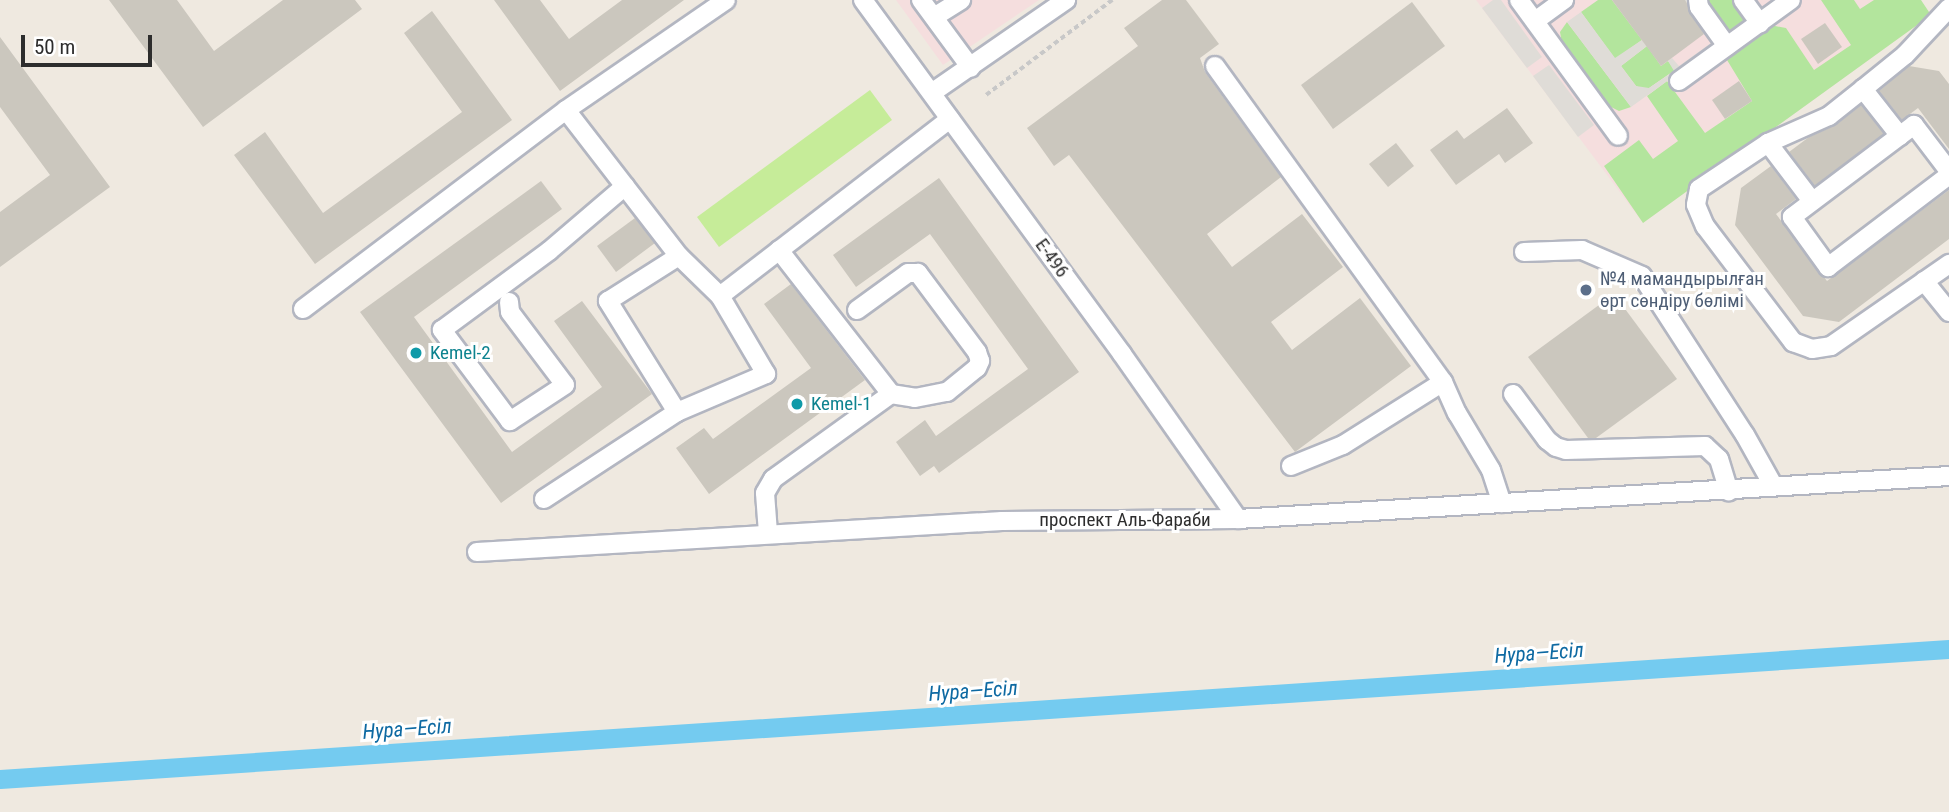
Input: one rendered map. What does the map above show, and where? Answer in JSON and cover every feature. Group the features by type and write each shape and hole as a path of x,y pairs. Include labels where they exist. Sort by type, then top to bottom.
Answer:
{"street":[{"path":"303,309 566,110 726,0"},
{"name":"E-496","path":"863,0 933,92 1238,519"},
{"path":"921,0 971,68"},
{"path":"934,17 961,0"},
{"path":"933,92 1066,0"},
{"path":"1519,0 1618,136"},
{"path":"1535,21 1564,0"},
{"path":"1698,0 1699,7 1727,46"},
{"path":"1742,0 1760,23"},
{"path":"1679,81 1791,0"},
{"path":"1949,8 1905,55 1829,116 1768,143 1699,189 1696,205 1705,226 1793,342 1812,349 1831,346 1949,264"},
{"path":"1215,66 1443,383 1457,413 1491,470 1502,503"},
{"path":"1863,89 1900,135"},
{"path":"544,499 677,412 766,374 720,296 679,256 566,110"},
{"path":"720,296 950,119"},
{"path":"1914,125 1949,173 1828,267 1792,217 1900,135 1914,125"},
{"path":"1768,143 1812,201"},
{"path":"509,302 510,312 565,385 510,421 442,330 549,251 625,186"},
{"path":"779,250 891,394 915,398 947,392 977,368 980,361 977,352 918,273 908,273 857,310"},
{"path":"1524,252 1581,250 1642,276 1745,435 1773,485"},
{"path":"677,412 608,301 679,256"},
{"path":"1924,281 1949,312"},
{"path":"1291,467 1343,444 1443,383"},
{"path":"768,533 765,493 773,479 891,394"},
{"path":"1513,394 1546,440 1566,450 1705,446 1718,459 1728,491"},
{"name":"проспект Аль-Фараби","path":"477,552 1002,521 1238,519 1949,476"}],"path":[{"path":"986,95 1112,0"}],"shaded area":[{"path":"896,0 1039,0 943,65"},
{"path":"1476,0 1920,0 1931,15 1643,223"},
{"path":"1493,0 1501,0 1542,57 1527,68 1482,8"},
{"path":"1683,0 1689,0 1716,36 1716,41 1712,49 1631,107 1567,22 1581,12 1615,58 1642,40 1647,46 1621,66 1636,86 1649,88 1674,71 1668,61 1672,58 1679,66 1711,43 1704,34 1707,31 1691,9 1681,17"},
{"path":"1549,65 1594,125 1578,137 1533,76"}],"green space":[{"path":"1598,0 1612,0 1642,40 1615,59 1581,12"},
{"path":"1707,0 1735,0 1744,13 1742,26 1735,31 1724,30 1706,3"},
{"path":"1821,0 1854,0 1860,9 1874,0 1921,0 1931,15 1643,223 1604,166 1639,140 1653,159 1678,141 1647,96 1667,81 1705,133 1752,101 1727,60 1770,25 1786,28 1814,70 1851,45"},
{"path":"1567,22 1631,107 1619,111 1607,105 1562,43 1560,32"},
{"path":"1647,46 1661,66 1668,61 1675,70 1649,88 1643,89 1636,86 1621,66"},
{"path":"870,90 892,120 719,247 697,217"}],"building":[{"path":"109,0 177,0 214,51 283,0 355,0 362,9 203,127"},
{"path":"494,0 540,0 569,39 622,0 684,0 560,91"},
{"path":"1162,0 1186,0 1219,44 1200,58 1205,72 1281,177 1207,234 1232,267 1302,214 1343,267 1271,322 1292,350 1360,298 1411,366 1295,452 1069,155 1054,166 1027,128 1138,46 1124,28"},
{"path":"1612,0 1685,0 1704,34 1661,66"},
{"path":"1412,2 1445,46 1333,129 1301,85"},
{"path":"432,11 512,120 315,264 234,155 265,132 323,213 462,112 404,33"},
{"path":"1825,23 1842,47 1818,64 1801,39"},
{"path":"0,37 110,187 0,267 0,212 50,175 0,107"},
{"path":"1909,66 1939,71 1949,84 1949,149 1918,108 1902,120 1879,91"},
{"path":"1739,81 1752,101 1725,119 1712,100"},
{"path":"1861,105 1884,134 1815,186 1789,152 1809,137 1836,125"},
{"path":"1507,108 1533,143 1505,163 1499,154 1456,185 1430,150 1457,130 1464,139"},
{"path":"1396,143 1414,166 1388,187 1369,164"},
{"path":"1771,166 1796,199 1776,214 1827,281 1949,190 1949,239 1839,322 1803,316 1735,225 1741,188"},
{"path":"939,178 1079,372 939,473 934,466 920,476 896,442 925,420 936,436 1028,369 930,234 856,287 833,255"},
{"name":"Kemel-2","path":"541,181 562,209 414,317 512,452 602,387 554,321 582,301 652,394 501,503 360,312"},
{"path":"635,218 655,243 616,272 597,246"},
{"name":"Kemel-1","path":"791,284 865,380 709,494 676,448 704,428 713,439 811,368 764,304"},
{"path":"1614,294 1677,379 1596,438 1588,438 1528,357"}],"waterway":[{"name":"Нура—Есіл","path":"0,779 1949,649"}],"place":[{"name":"№4 мамандырылған өрт сөндіру бөлімі","path":"1586,290"},
{"name":"Kemel-2","path":"416,353"},
{"name":"Kemel-1","path":"797,404"}]}
